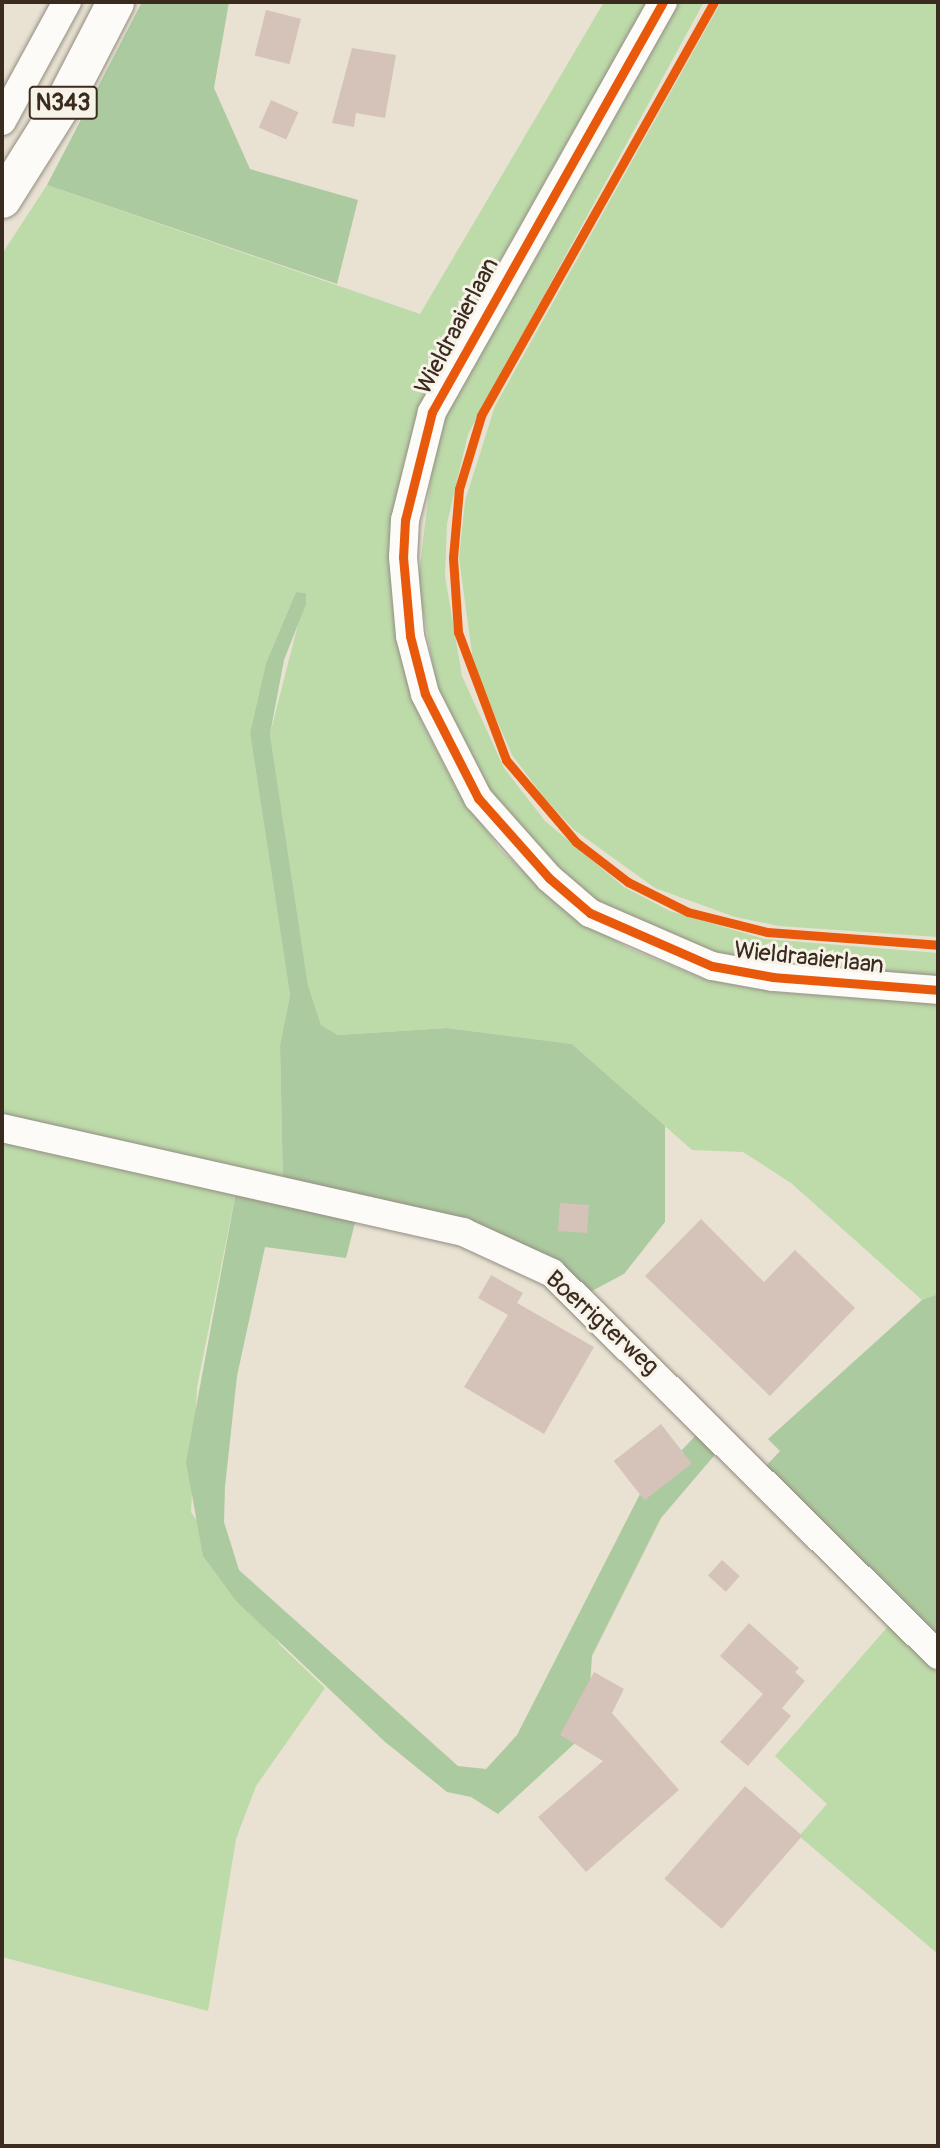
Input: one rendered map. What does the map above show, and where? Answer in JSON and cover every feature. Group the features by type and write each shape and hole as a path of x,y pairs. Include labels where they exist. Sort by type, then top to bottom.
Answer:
{"main road":[{"name":"N343","path":"2,199 115,2"}],"street":[{"path":"2,121 67,2"},
{"name":"Wieldraaierlaan","path":"663,2 432,412 405,520 403,557 410,636 425,694 478,798 549,878 590,913 712,966 773,977 938,990"},
{"name":"Boerrigterweg","path":"2,1128 463,1232 552,1273 938,1655"}],"green space":[{"path":"142,2 229,2 214,88 250,169 358,200 337,284 47,185"},
{"path":"604,2 647,2 446,356 404,462 394,529 403,660 422,722 456,788 500,849 559,905 628,948 704,979 774,992 938,1004 938,1294 922,1300 791,1183 743,1152 692,1150 572,1044 447,1028 338,1035 321,1025 308,985 270,734 306,593 296,592 266,663 250,733 290,995 280,1045 283,1187 2,1123 2,254 47,185 420,314"},
{"path":"677,2 704,2 468,434 447,524 445,576 462,676 504,768 545,821 624,887 670,911 765,939 938,953 938,979 746,963 685,946 596,900 555,868 481,781 437,688 418,583 434,450 448,409"},
{"path":"721,2 938,2 938,937 779,926 735,917 655,888 573,829 542,795 512,755 474,668 459,558 465,501 495,406"},
{"path":"296,592 306,593 306,604 284,660 270,734 308,985 321,1025 338,1035 447,1028 572,1044 665,1126 665,1222 624,1274 588,1293 563,1273 283,1187 280,1045 290,995 250,733 266,663"},
{"path":"2,1137 236,1192 197,1387 191,1512 280,1645 325,1688 256,1786 236,1839 208,2011 2,1957"},
{"path":"236,1192 357,1215 346,1258 265,1247 237,1376 225,1487 224,1522 239,1570 458,1766 486,1769 517,1735 640,1494 700,1431 719,1450 661,1518 592,1656 587,1732 498,1814 471,1797 447,1792 384,1741 237,1602 203,1556 186,1462"},
{"path":"938,1294 938,1646 763,1469 780,1451 768,1439 922,1300"},
{"path":"890,1624 938,1673 938,1954 799,1836 827,1804 775,1756"}],"building":[{"path":"266,10 301,19 290,64 255,56"},
{"path":"352,48 396,55 385,118 356,113 354,127 332,123"},
{"path":"271,100 298,112 286,140 259,127"},
{"path":"560,1203 589,1205 587,1233 558,1231"},
{"path":"701,1219 764,1282 795,1250 855,1308 770,1396 645,1276"},
{"path":"491,1275 523,1293 517,1303 594,1347 544,1434 464,1387 508,1315 478,1298"},
{"path":"661,1424 692,1463 645,1500 614,1461"},
{"path":"722,1560 740,1576 726,1592 708,1576"},
{"path":"749,1623 799,1668 795,1672 805,1681 782,1708 791,1716 748,1766 720,1742 763,1694 720,1656"},
{"path":"594,1672 624,1689 612,1713 679,1790 586,1872 538,1817 603,1761 560,1735"},
{"path":"745,1786 802,1836 722,1929 664,1879"}],"cycle path":[{"path":"663,2 432,412 405,520 403,557 410,636 425,694 478,798 549,878 590,913 712,966 773,977 938,990"},
{"path":"714,2 481,416 459,489 453,558 458,632 506,760 576,842 628,882 688,912 767,932 938,945"}]}
